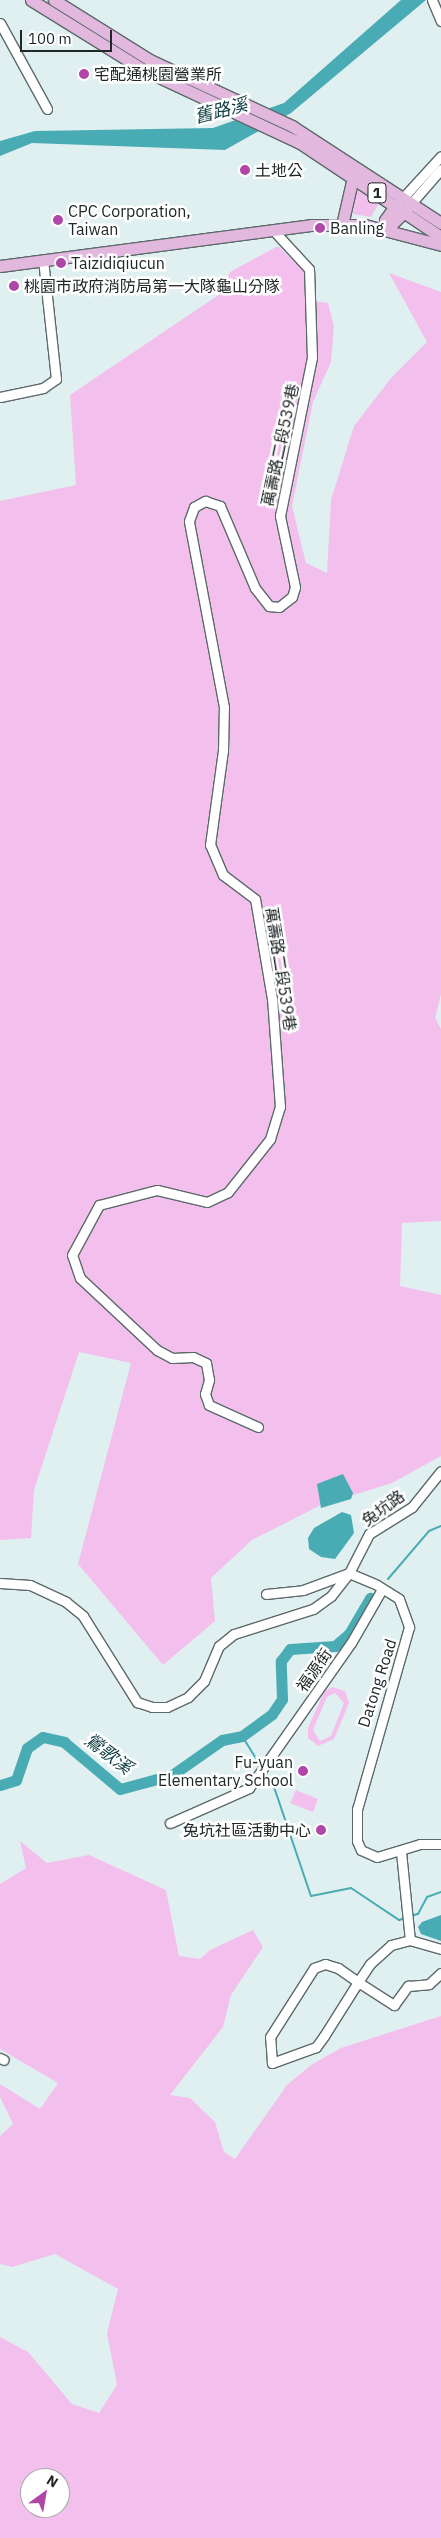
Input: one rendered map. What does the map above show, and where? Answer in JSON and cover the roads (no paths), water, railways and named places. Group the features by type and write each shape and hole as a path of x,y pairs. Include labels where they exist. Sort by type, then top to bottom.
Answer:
{"main road":[{"name":"1","path":"31,0 205,95 314,145 404,203 441,237"},
{"name":"1","path":"54,0 205,95"},
{"name":"1","path":"314,145 353,177 441,223"},
{"path":"342,224 353,177"},
{"path":"387,229 404,203"},
{"path":"0,266 273,230 342,224 387,229 441,245"}],"street":[{"path":"433,2 441,21"},
{"path":"0,23 47,109"},
{"path":"404,203 441,156"},
{"path":"404,203 441,170"},
{"name":"萬壽路二段539巷","path":"258,1428 209,1405 204,1394 209,1380 206,1363 193,1356 172,1358 157,1350 80,1278 72,1255 99,1205 157,1190 207,1202 228,1192 270,1139 280,1107 272,999 255,899 223,875 210,845 223,750 224,707 189,521 194,508 205,501 220,506 255,588 269,606 279,607 292,597 295,587 280,516 312,358 309,269 273,230"},
{"path":"0,398 43,388 56,379 43,260"},
{"name":"兔坑路","path":"349,1573 369,1534 412,1507 441,1471"},
{"path":"0,1584 30,1585 66,1602 83,1616 137,1702 167,1707 188,1698 204,1681 219,1646 234,1634 313,1609 331,1596 349,1573"},
{"path":"266,1594 303,1590 349,1573"},
{"name":"Datong Road","path":"349,1573 382,1588 405,1607 407,1645 374,1744 355,1830 361,1850 366,1853 384,1856 401,1852 420,1844 441,1844"},
{"name":"福源街","path":"170,1823 249,1788 351,1643 382,1588"},
{"path":"401,1852 410,1940"},
{"path":"441,1950 410,1940 380,1953 358,1982 316,2047 272,2063 270,2037 311,1971 331,1966 358,1982 394,2005 408,1986 429,1984 441,1973"}],"water":[{"path":"401,0 426,0 291,113 225,150 32,143 0,156 0,141 35,131 213,128 284,103"},
{"path":"343,1474 353,1493 351,1499 321,1508 317,1484"},
{"path":"342,1512 351,1515 354,1533 335,1559 321,1557 309,1549 308,1538 314,1528"},
{"path":"441,1915 441,1941 421,1934 418,1927 422,1922"}],"waterway":[{"path":"388,1579 429,1531 441,1526"},
{"name":"鶯歌溪","path":"0,1785 16,1780 27,1748 43,1737 64,1742 120,1789 172,1775 222,1740 242,1736 272,1714 282,1699 281,1661 290,1649 335,1646 349,1634 370,1598"},
{"path":"242,1736 261,1767"},
{"path":"264,1771 273,1784 311,1896 351,1888 399,1920 405,1918"},
{"path":"410,1916 418,1914 427,1897 441,1892"}],"place":[{"name":"宅配通桃園營業所","path":"84,74"},
{"name":"土地公","path":"245,170"},
{"name":"CPC Corporation, Taiwan","path":"58,220"},
{"name":"Banling","path":"320,228"},
{"name":"Taizidiqiucun","path":"61,263"},
{"name":"桃園市政府消防局第一大隊龜山分隊","path":"14,286"},
{"name":"Fu-yuan Elementary School","path":"303,1771"},
{"name":"兔坑社區活動中心","path":"321,1830"}],"water label":[{"name":"舊路溪","path":"221,111"}]}
